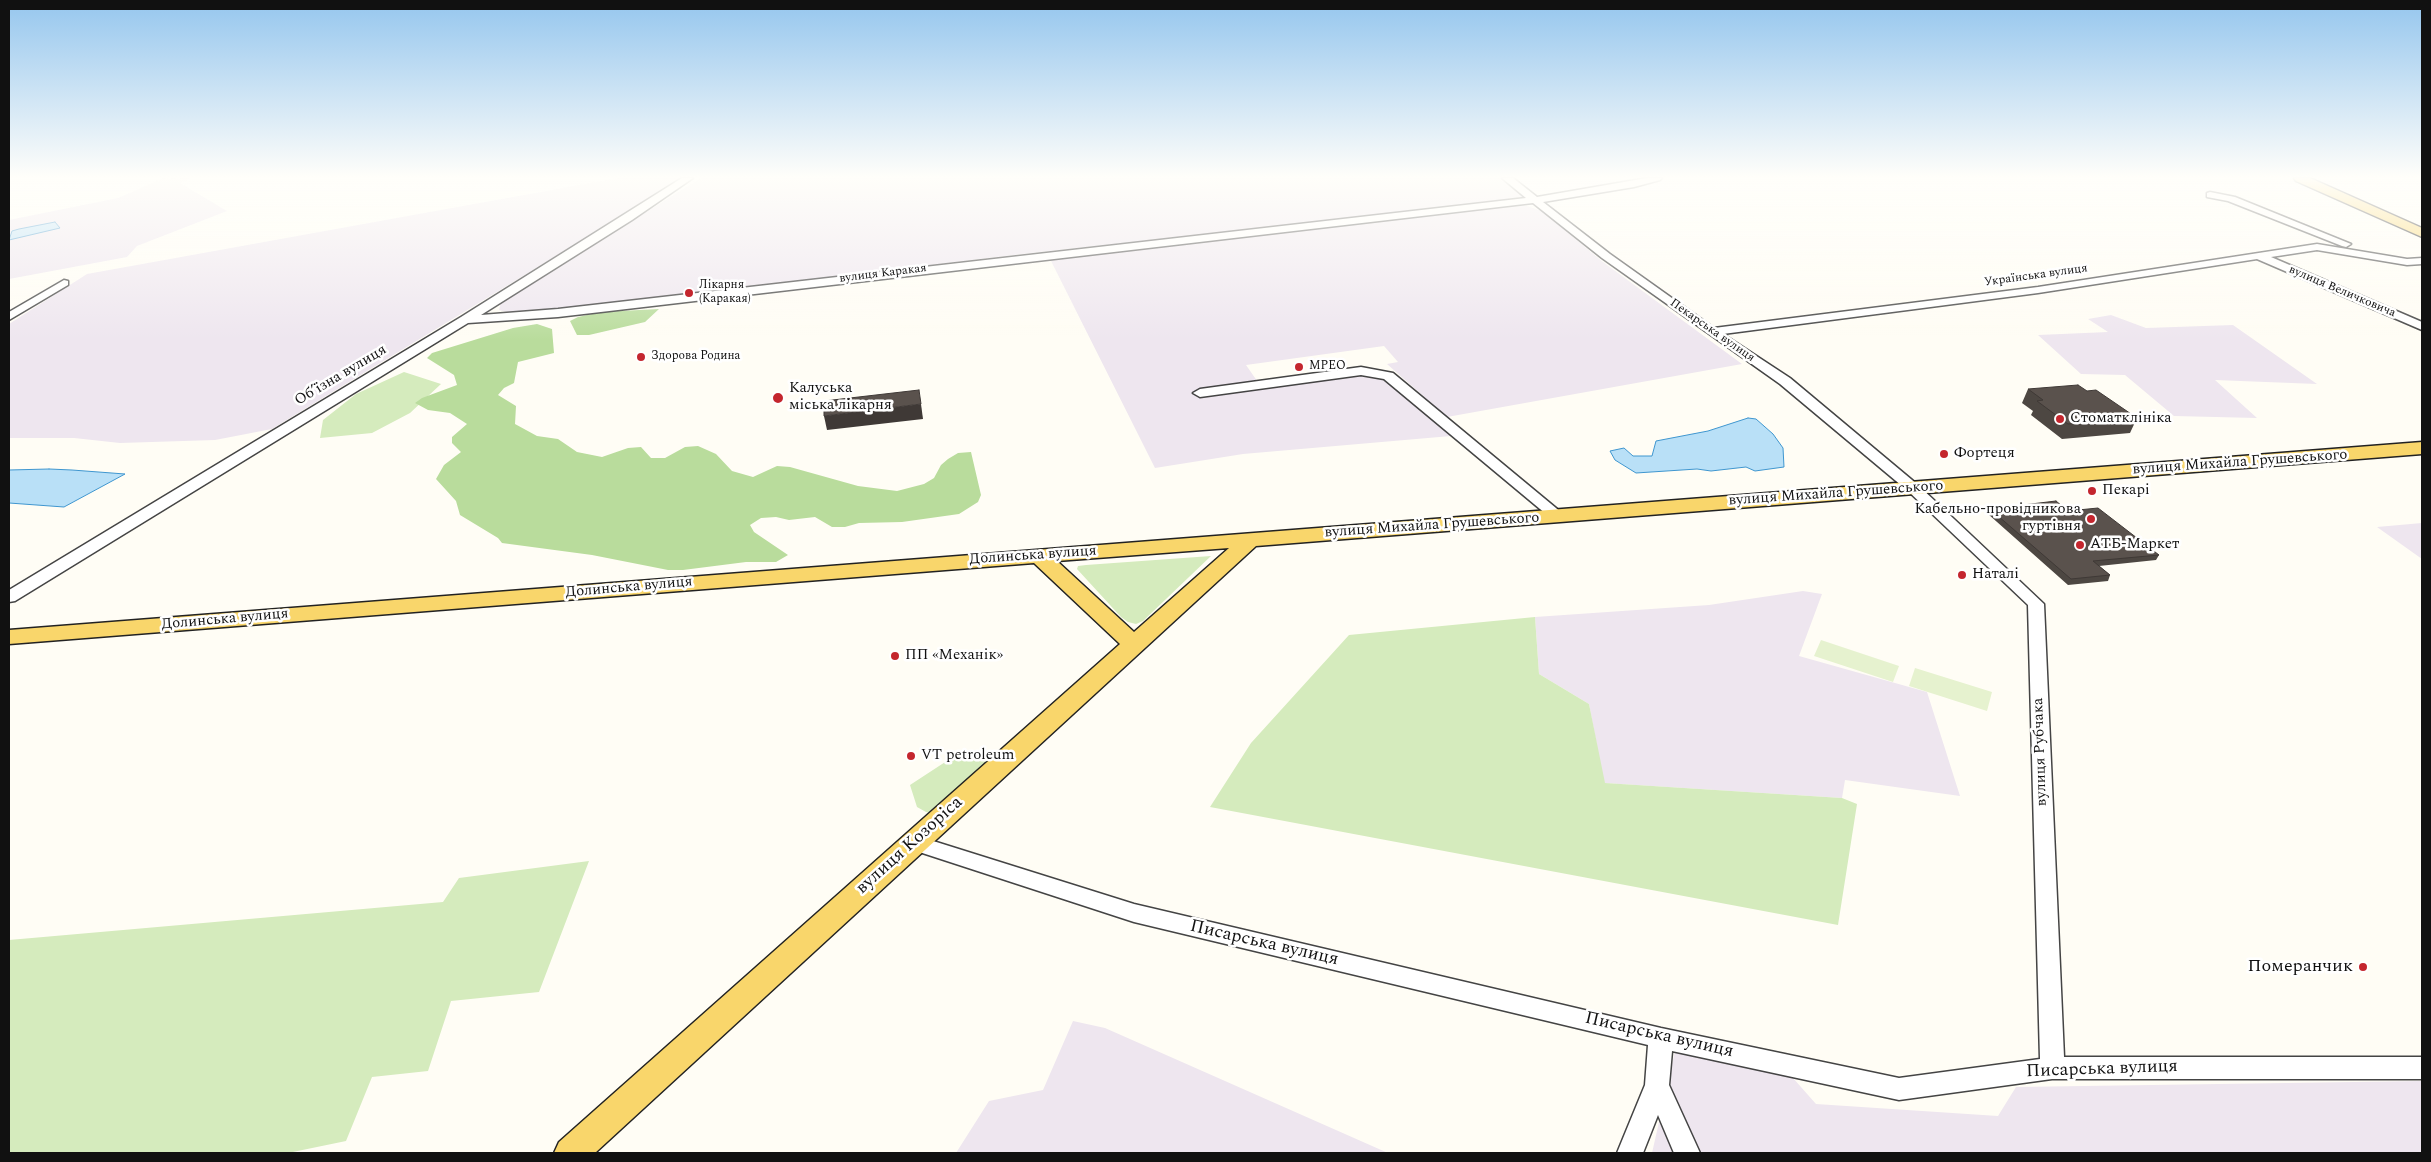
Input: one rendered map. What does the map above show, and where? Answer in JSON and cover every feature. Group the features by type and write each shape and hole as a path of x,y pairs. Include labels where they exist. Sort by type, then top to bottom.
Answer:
{"main road":[{"name":"вулиця Михайла Грушевського","path":"1250,540 2422,448"},
{"name":"Долинська вулиця","path":"9,637 1250,540"},
{"name":"вулиця Козоріса","path":"571,1153 1250,540"},
{"path":"1039,556 1133,644"}],"street":[{"name":"Обʼїзна вулиця","path":"9,597 465,320 605,232"},
{"name":"вулиця Каракая","path":"465,320 558,313 1252,232"},
{"name":"Пекарська вулиця","path":"1576,232 1606,256 1712,332 1786,380 1914,488"},
{"path":"2317,232 2381,258"},
{"name":"Українська вулиця","path":"1712,332 2028,292 2318,247 2407,262 2422,261"},
{"name":"вулиця Величковича","path":"2261,257 2422,326"},
{"path":"9,317 64,283"},
{"path":"1200,393 1361,371 1388,376 1557,516"},
{"name":"вулиця Рубчака","path":"1914,488 2036,604 2052,1068"},
{"name":"Писарська вулиця","path":"914,843 1134,913 1661,1038 1899,1089 2052,1068 2422,1068"},
{"path":"1630,1153 1657,1085 1661,1038"},
{"path":"1657,1085 1687,1153"}],"shaded area":[{"path":"9,232 172,232 137,246 127,257 9,279"},
{"path":"318,232 595,232 272,429 215,440 120,443 74,438 9,438 9,324 87,274"},
{"path":"614,232 1223,232 510,313 499,310 501,302"},
{"path":"1281,232 1567,232 1603,262 1742,364 1447,417 1387,364 1398,362 1384,346 1246,365 1262,388 1365,374 1387,379 1451,436 1243,454 1155,468 1050,259"},
{"path":"2111,315 2146,328 2233,325 2317,384 2215,380 2257,418 2174,416 2125,375 2081,374 2038,335 2108,332 2088,319"},
{"path":"2422,523 2422,559 2377,527"},
{"path":"1803,591 1822,594 1799,656 1927,692 1960,796 1845,780 1842,798 1604,783 1589,704 1539,674 1535,617 1709,605"},
{"path":"1073,1021 1105,1028 1388,1153 956,1153 989,1101 1043,1090"},
{"path":"1675,1051 1793,1078 1816,1104 1998,1116 2016,1087 2422,1081 2422,1153 1652,1153"}],"green space":[{"path":"659,309 645,322 589,335 577,335 570,321 578,317 601,312"},
{"path":"537,324 552,329 554,353 518,362 514,383 504,388 498,395 516,406 515,424 537,436 558,439 577,452 602,457 628,448 641,447 651,458 665,458 685,447 698,446 716,454 732,471 753,477 777,466 790,467 858,486 897,491 924,484 934,478 941,465 948,459 958,453 971,452 981,495 978,502 959,514 902,522 859,523 845,527 832,527 815,517 789,520 776,517 761,518 750,525 754,532 788,555 776,562 746,562 683,570 668,570 592,555 502,543 498,538 460,515 456,501 436,479 444,465 461,452 452,443 452,437 467,424 450,413 428,410 415,403 422,398 457,385 454,375 427,358 432,353 513,328"},
{"path":"404,372 441,384 410,413 372,433 320,438 323,420 356,394"},
{"path":"1211,556 1143,621 1136,624 1128,622 1121,617 1077,569 1078,566 1086,565"},
{"path":"1535,617 1539,674 1589,704 1605,783 1842,798 1857,804 1838,925 1210,807 1251,743 1349,635"},
{"path":"1821,640 1899,666 1893,682 1814,656"},
{"path":"1915,668 1992,692 1987,711 1909,686"},
{"path":"982,750 992,761 932,813 917,807 910,785 962,751"},
{"path":"589,861 539,992 451,1001 428,1071 372,1077 346,1141 288,1153 9,1153 9,940 443,902 459,878"}],"water":[{"path":"12,232 42,232 9,240"},
{"path":"1748,418 1756,419 1773,434 1783,448 1784,467 1755,471 1746,467 1711,471 1697,469 1636,473 1615,460 1610,451 1624,448 1633,456 1652,456 1656,441 1708,431"},
{"path":"49,469 125,474 64,507 9,503 9,470"}],"building":[{"path":"2078,385 2087,391 2096,390 2137,418 2068,424 2037,401 2043,400 2028,389"},
{"path":"919,390 921,404 824,416 824,401"},
{"name":"АТБ-Маркет","path":"2056,501 2068,511 2098,508 2159,555 2093,561 2110,575 2071,579 1990,509"}],"place":[{"name":"Лікарня (Каракая)","path":"689,293"},
{"name":"Здорова Родина","path":"641,357"},
{"name":"МРЕО","path":"1299,367"},
{"name":"Калуська міська лікарня","path":"778,398"},
{"name":"Стоматклініка","path":"2060,419"},
{"name":"Фортеця","path":"1944,454"},
{"name":"Пекарі","path":"2092,491"},
{"name":"Кабельно-провідникова гуртівня","path":"2091,519"},
{"name":"АТБ-Маркет","path":"2080,545"},
{"name":"Наталі","path":"1962,575"},
{"name":"ПП «Механік»","path":"895,656"},
{"name":"VT petroleum","path":"911,756"},
{"name":"Померанчик","path":"2363,967"}]}
